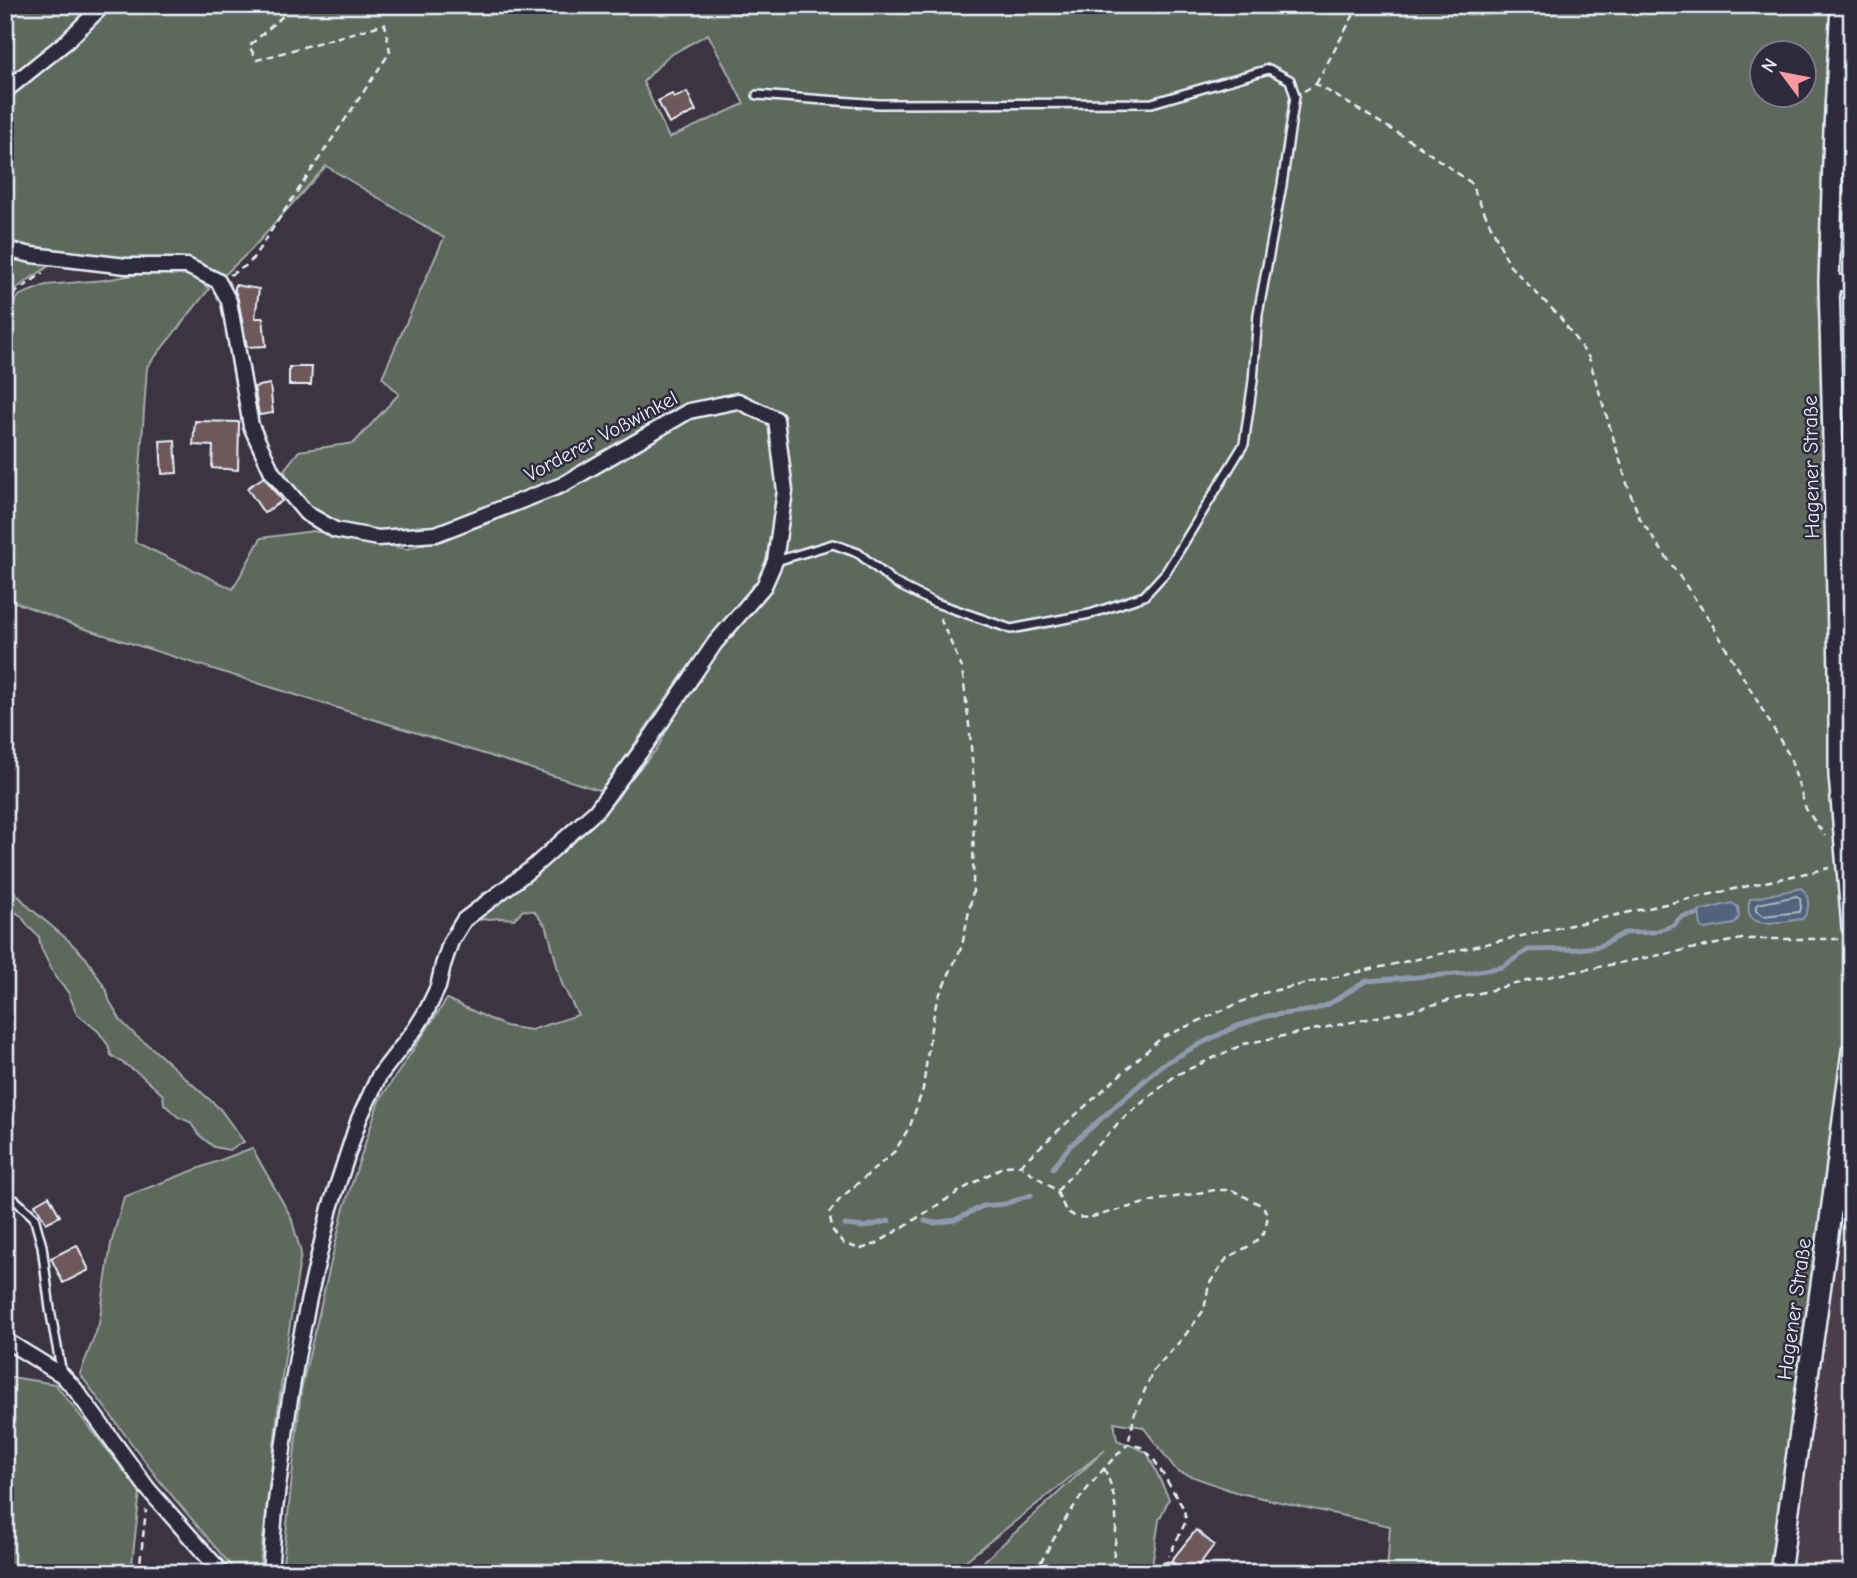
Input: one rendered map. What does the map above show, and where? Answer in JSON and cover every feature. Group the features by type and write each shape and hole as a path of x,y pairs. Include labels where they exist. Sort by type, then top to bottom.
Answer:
{"main road":[{"name":"Hagener Straße","path":"1841,5 1829,282 1839,671 1839,775 1846,864 1845,933"},
{"name":"Hagener Straße","path":"1780,1573 1852,1051"}],"street":[{"path":"5,91 67,41 103,5"},
{"path":"5,249 32,255 127,266 187,266 218,281"},
{"name":"Vorderer Voßwinkel","path":"218,281 229,301 251,426 272,472 306,513 335,530 378,538 436,534 562,485 689,411 738,401 776,419 785,491 775,561"},
{"path":"1829,282 1852,284"},
{"path":"270,1573 275,1509 289,1405 309,1298 330,1208 359,1119 379,1076 427,1010 438,987 451,941 464,920 531,869 596,811 647,743 715,643 764,586 775,561"},
{"path":"5,1340 62,1375 148,1489 222,1573"}],"lane":[{"path":"757,95 879,104 1152,103 1269,69 1290,80 1295,96 1258,314 1253,381 1244,444 1166,572 1144,596 1090,614 1011,629 933,602 895,583 858,553 833,544 775,561"},
{"path":"15,1200 34,1217 62,1375"}],"path":[{"path":"218,281 249,264 390,52 385,24 257,60 249,46 284,15 287,5"},
{"path":"1295,96 1316,84 1359,5"},
{"path":"933,602 962,668 971,733 974,786 973,891 962,946 937,1000 930,1028 923,1089 910,1126 895,1151 841,1198 830,1213 832,1231 844,1244 861,1250 876,1244 1004,1166 1020,1165 1161,1038 1258,994 1846,864 1807,808 1790,757 1709,619 1640,519 1589,358 1559,316 1510,266 1470,182 1416,144 1316,84"},
{"path":"5,304 11,296 62,259"},
{"path":"1057,1191 1120,1121 1177,1075 1244,1044 1416,1009 1527,981 1742,939 1845,933"},
{"path":"1020,1165 1057,1191 1066,1212 1076,1217 1088,1218 1153,1201 1215,1190 1232,1190 1263,1206 1268,1216 1264,1233 1253,1244 1227,1258 1209,1284 1204,1310 1153,1371 1135,1413 1128,1444 1086,1489 1034,1573"},
{"path":"1128,1444 1141,1447 1153,1458 1184,1509 1186,1521 1168,1557 1170,1571"},
{"path":"1104,1468 1111,1483 1116,1506 1116,1539 1111,1573"},
{"path":"139,1573 148,1489"}],"shaded area":[{"path":"1852,1190 1852,1573 1793,1573 1832,1293"}],"green space":[{"path":"5,5 99,5 5,88"},
{"path":"106,5 1841,5 1832,168 1852,927 1852,1051 1776,1573 1387,1573 1390,1526 1235,1492 1177,1471 1143,1427 1114,1422 1117,1440 1147,1452 1169,1499 1159,1520 1151,1573 971,1573 1105,1450 950,1573 282,1573 301,1390 343,1211 379,1101 447,999 505,1026 531,1030 578,1015 562,984 547,928 534,911 523,910 514,919 477,920 474,903 483,893 507,896 588,830 617,799 657,749 684,698 759,587 753,586 685,671 602,791 79,627 5,598 5,313 20,295 46,285 146,273 191,273 209,289 147,367 135,542 233,589 261,538 313,531 407,549 490,523 571,488 690,417 739,407 772,425 738,400 688,410 561,482 434,529 378,535 337,527 299,502 284,470 299,451 354,443 399,394 382,377 444,238 326,166 251,250 218,281 183,265 5,248 5,93","holes":["708,34 744,104 669,138 643,82 667,57"]},
{"path":"5,250 59,259 10,293 5,300"},
{"path":"5,882 86,958 107,991 121,1021 220,1109 244,1142 229,1150 214,1147 199,1135 190,1122 178,1117 164,1104 163,1095 141,1075 111,1055 108,1045 98,1031 77,1014 68,992 56,978 41,948 39,937 21,916 5,905"},
{"path":"252,1148 291,1217 301,1253 283,1369 259,1573 237,1573 158,1479 80,1374 99,1324 111,1244 124,1197"},
{"path":"5,1376 55,1384 140,1491 131,1573 22,1573 5,1569"}],"water":[{"path":"1801,888 1808,903 1807,912 1802,919 1765,923 1751,917 1750,899"},
{"path":"1732,903 1738,907 1739,917 1734,924 1705,929 1701,927 1699,911"}],"building":[{"path":"687,92 696,111 669,124 658,101 672,94 674,98"},
{"path":"235,285 259,289 255,318 263,318 266,346 247,347"},
{"path":"289,367 312,367 311,385 289,385"},
{"path":"270,384 273,413 259,415 254,387"},
{"path":"195,421 239,422 238,470 212,468 213,446 193,445"},
{"path":"175,440 177,473 162,474 160,441"},
{"path":"264,477 282,501 264,513 247,488"},
{"path":"49,1196 60,1216 46,1223 35,1204"},
{"path":"77,1245 89,1270 63,1283 51,1258"},
{"path":"1196,1530 1214,1545 1193,1573 1185,1573 1171,1561"}],"waterway":[{"path":"1053,1168 1069,1147 1162,1065 1237,1026 1267,1016 1313,1010 1329,1004 1366,981 1468,973 1502,967 1528,950 1600,946 1624,933 1654,932 1674,925 1681,917 1698,914"},
{"path":"925,1221 934,1223 955,1220 983,1206 1005,1204 1031,1195"},
{"path":"845,1225 864,1227 889,1221"}]}
